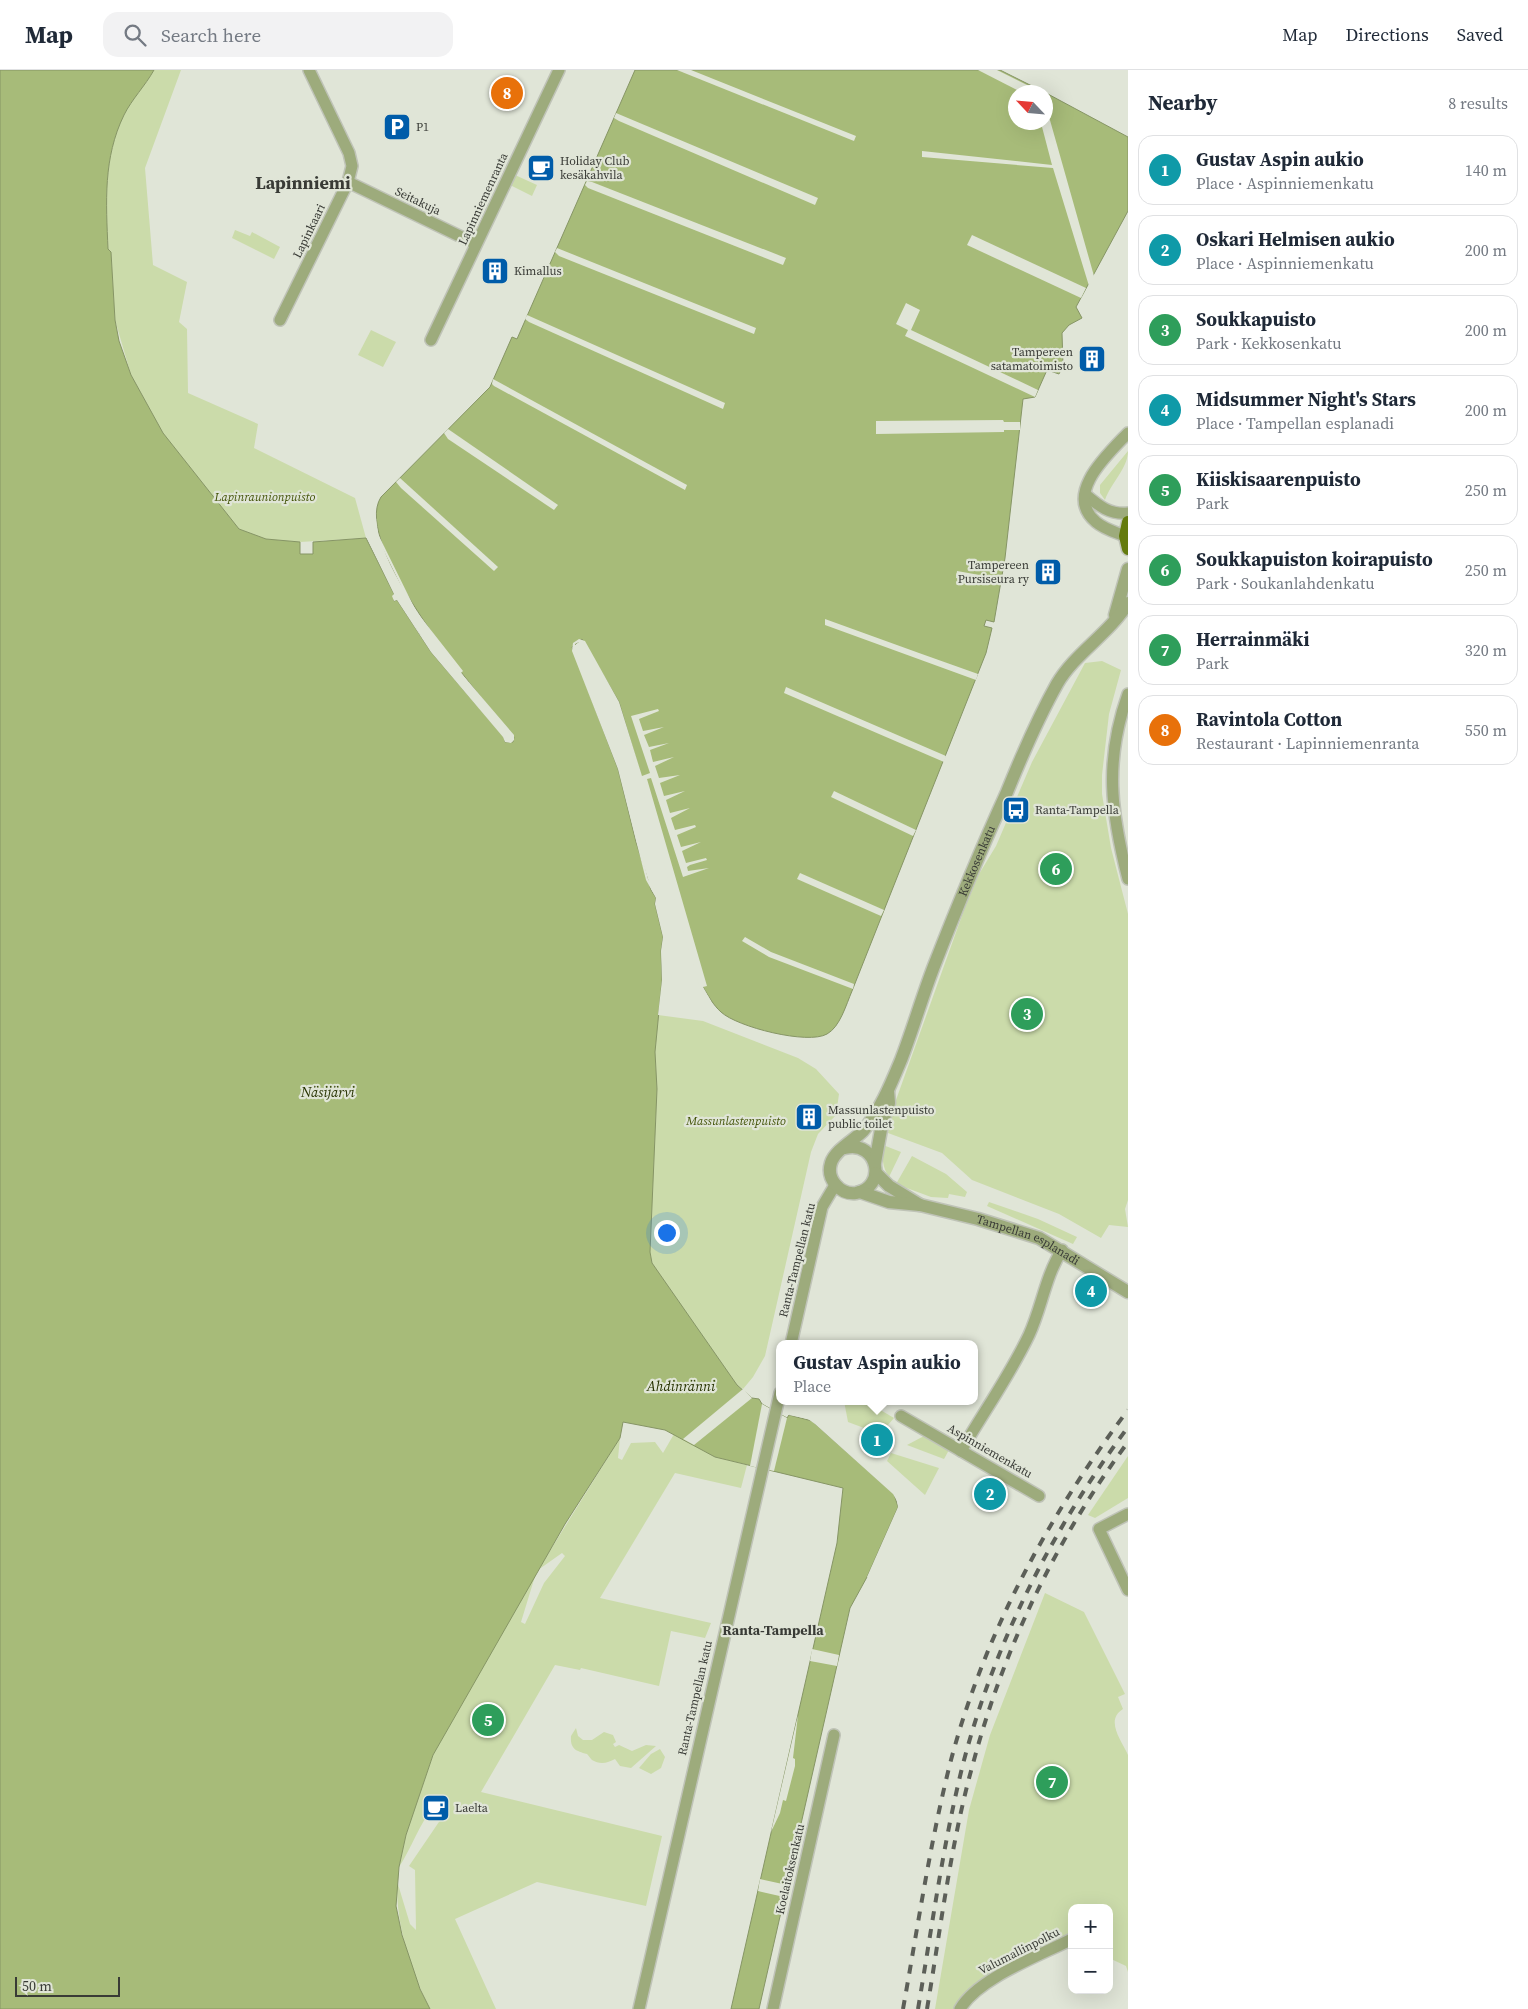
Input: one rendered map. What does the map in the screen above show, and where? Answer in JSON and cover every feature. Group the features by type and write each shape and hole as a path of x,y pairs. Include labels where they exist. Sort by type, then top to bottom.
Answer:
{"main road":[{"path":"1126,542 1128,522"}],"street":[{"name":"Lapinkaari","path":"280,320 348,182 351,160 309,70"},
{"name":"Lapinniemenranta","path":"431,340 560,70"},
{"name":"Seitakuja","path":"348,182 476,244"},
{"path":"1126,542 1103,527 1090,515 1086,486 1097,466 1128,434"},
{"path":"1086,495 1108,511 1119,514 1128,513"},
{"name":"Kekkosenkatu","path":"1113,622 1128,569"},
{"name":"Kekkosenkatu","path":"845,1148 863,1130 888,1091 956,911 1024,750 1058,683 1068,669 1096,641 1128,603"},
{"path":"1128,694 1117,738 1111,782 1113,811 1128,878"},
{"name":"Kekkosenkatu","path":"875,1168 882,1124 889,1104 888,1091"},
{"path":"855,1147 863,1149 875,1168 870,1185 860,1192 849,1193 836,1185 831,1176 830,1166 834,1157 845,1148 855,1147"},
{"name":"Tampellan esplanadi","path":"875,1168 889,1186 920,1205"},
{"name":"Ranta-Tampellan katu","path":"792,1340 822,1207 836,1185"},
{"name":"Tampellan esplanadi","path":"860,1192 889,1202 920,1205 1011,1227 1062,1250 1128,1292"},
{"path":"961,1451 1027,1338 1037,1315 1050,1272 1062,1250"},
{"name":"Ranta-Tampellan katu","path":"639,2009 777,1405"},
{"name":"Aspinniemenkatu","path":"901,1416 1040,1496"},
{"path":"1128,1514 1099,1529 1128,1590"},
{"name":"Koelaitoksenkatu","path":"773,2009 834,1735"},
{"name":"Valumallinpolku","path":"960,2009 972,1994 986,1982 1068,1941"}],"green space":[{"name":"Lapinraunionpuisto","path":"154,70 181,70 145,168 153,265 187,282 179,322 187,329 188,393 258,424 254,448 355,498 366,538 300,542 266,539 239,529 163,433 131,375 115,320 111,252 108,249 107,180 112,147 117,131 131,103"},
{"path":"515,175 537,185 532,196 510,185"},
{"path":"235,230 250,236 252,232 280,247 274,259 232,238"},
{"path":"371,330 396,342 383,367 358,355"},
{"path":"1128,451 1125,463 1105,500 1100,493 1100,485"},
{"path":"1102,661 1121,670 1109,714 1102,775 1102,794 1111,848 1128,914 1128,1200 1125,1209 1128,1227 1109,1225 1101,1238 1059,1214 972,1180 942,1153 888,1133 891,1114 964,910 979,874 996,846 1032,762 1085,663"},
{"name":"Massunlastenpuisto","path":"658,1015 703,1021 798,1058 816,1069 839,1094 836,1115 818,1134 811,1152 765,1356 753,1377 743,1389 737,1385 652,1263 650,1252 657,1089 655,1052"},
{"path":"883,1145 901,1152 889,1177 883,1162"},
{"path":"912,1156 946,1174 967,1192 965,1197 949,1194 948,1198 931,1197 896,1184"},
{"path":"989,1202 1038,1219 1077,1237 1073,1244 987,1206"},
{"path":"845,1405 872,1405 894,1418 880,1434 848,1422"},
{"path":"674,1434 715,1457 747,1465 741,1488 675,1473 600,1598 711,1623 705,1638 671,1631 659,1686 581,1668 580,1670 555,1665 481,1792 662,1836 646,1906 537,1882 455,1919 496,2009 430,2009 416,1978 406,1946 399,1914 397,1881 410,1924 416,1930 415,1870 409,1866 443,1816 432,1809 423,1821 399,1867 406,1835 433,1755 536,1573 521,1622 525,1624 544,1583 565,1556 562,1553 538,1570 620,1438 618,1458 622,1460 631,1443 655,1442 663,1453"},
{"path":"924,1436 949,1450 944,1459 907,1445"},
{"path":"891,1453 939,1468 925,1495 887,1461"},
{"path":"1128,1456 1128,1498 1095,1518 1088,1515"},
{"path":"1045,1593 1084,1612 1125,1694 1118,1697 1123,1709 1115,1719 1115,1724 1128,1755 1128,1972 1126,1966 1113,1960 1113,1904 1068,1904 1068,1938 990,1974 972,1987 955,2009 935,2009 969,1810 990,1735"},
{"path":"576,1728 578,1736 583,1740 592,1740 604,1732 613,1735 616,1742 613,1744 615,1747 619,1745 632,1751 646,1745 656,1746 631,1768 620,1766 615,1759 598,1763 587,1754 573,1747 571,1736"},
{"path":"660,1749 665,1757 661,1768 651,1774 639,1768 651,1754"}],"water":[{"name":"Näsijärvi","path":"0,70 154,70 131,103 117,131 112,147 107,180 108,249 111,252 115,320 119,341 131,375 163,433 239,529 266,539 300,542 300,554 313,554 313,542 366,538 394,594 394,601 397,600 431,652 504,737 505,742 513,742 514,737 450,657 424,621 401,584 384,549 377,520 381,497 490,387 512,337 517,339 635,70 1000,70 1030,85 1008,85 1008,130 1053,130 1053,97 1128,137 1128,211 1076,307 1082,318 1069,325 1062,333 1063,365 1059,374 1047,370 1035,397 1023,399 1005,558 994,622 986,620 984,626 992,628 986,653 845,1009 832,1031 818,1037 789,1036 773,1033 729,1018 711,1000 703,987 619,702 582,639 572,647 618,769 636,842 651,890 656,898 655,904 663,937 661,951 662,980 655,1052 657,1089 650,1252 652,1263 737,1385 752,1398 759,1399 762,1404 787,1418 789,1415 812,1421 894,1494 898,1507 867,1577 850,1608 759,2009 731,2009 837,1543 843,1488 715,1457 665,1430 623,1422 620,1438 565,1524 433,1755 406,1835 399,1867 396,1906 402,1935 420,1989 430,2009 0,2009"}],"pier":[{"path":"677,70 691,70 856,136 854,141"},
{"path":"978,70 997,70 1027,85 1008,85"},
{"path":"616,113 818,198 815,205 619,121 614,118"},
{"path":"1043,130 1053,130 1094,276 1089,286 1053,168 922,157 922,151 1052,165"},
{"path":"587,181 786,258 783,265 588,188 585,185"},
{"path":"972,235 1086,288 1081,298 967,245"},
{"path":"557,248 756,328 754,334 559,256 555,252"},
{"path":"906,303 920,310 911,330 1038,390 1035,397 905,336 908,330 896,324"},
{"path":"527,315 725,403 723,409 529,322 525,319"},
{"path":"493,379 687,485 685,490 494,386 492,384"},
{"path":"1003,420 1004,422 1020,422 1020,430 1004,430 1004,432 876,434 876,421"},
{"path":"448,429 558,505 554,510 448,439 444,433"},
{"path":"400,478 498,567 494,571 401,488 396,482"},
{"path":"375,509 378,534 416,611 463,671 461,673 514,735 514,740 511,743 505,742 503,737 431,652 397,600 394,601 392,596 394,594 366,536 369,537 397,593 395,598 399,598 420,634 505,735 507,740 511,740 511,736 459,674 459,671 414,612 376,535 372,514 372,510"},
{"path":"957,571 1002,579 1001,584 956,578"},
{"path":"825,619 978,674 976,680 825,625"},
{"path":"579,639 585,641 619,702 642,776 650,773 631,716 658,709 659,711 639,719 643,731 664,727 644,735 649,747 669,743 650,750 653,762 674,757 655,766 659,778 680,775 660,783 664,796 685,791 666,800 670,813 690,808 671,818 675,830 695,825 696,827 677,835 681,847 701,842 682,851 686,863 706,858 707,860 690,865 687,867 688,871 709,868 683,877 651,778 647,779 707,986 703,987 711,1001 710,1003 700,988 617,703 583,643 579,642 575,644 575,650 620,768 648,879 659,897 657,904 666,937 664,951 665,980 661,1015 658,1015 662,980 661,951 663,937 655,904 656,898 646,880 618,769 572,651 573,643"},
{"path":"786,687 946,756 944,762 784,693"},
{"path":"834,791 916,830 913,836 831,797"},
{"path":"800,873 884,910 881,916 797,879"},
{"path":"745,937 771,952 854,984 853,989 769,957 742,941"},
{"path":"743,1389 752,1398 694,1445 683,1439"},
{"path":"762,1404 787,1418 774,1471 750,1466"},
{"path":"790,1413 814,1419 895,1493 899,1500 900,1508 869,1578 867,1577 898,1507 897,1501 893,1494 815,1424 808,1419 789,1415"},
{"path":"812,1649 839,1655 837,1666 810,1661"},
{"path":"798,1715 793,1758 795,1759 795,1766 786,1801 783,1800 780,1813 771,1832"},
{"path":"760,1879 787,1885 784,1897 758,1891"}],"railway":[{"path":"903,2009 931,1853 951,1760 982,1666 1001,1621 1046,1533 1099,1450 1128,1410"},
{"path":"918,2009 949,1824 976,1718 1009,1630 1029,1587 1075,1505 1128,1427"},
{"path":"927,2009 959,1821 974,1760 1001,1675 1036,1594 1056,1554 1078,1516 1128,1442"}],"place":[{"name":"Ravintola Cotton","path":"507,93"},
{"name":"P1","path":"397,127"},
{"name":"Holiday Club kesäkahvila","path":"541,168"},
{"name":"Kimallus","path":"495,271"},
{"name":"Tampereen satamatoimisto","path":"1092,359"},
{"name":"Tampereen Pursiseura ry","path":"1048,572"},
{"name":"Ranta-Tampella","path":"1016,810"},
{"name":"Soukkapuiston koirapuisto","path":"1056,869"},
{"name":"Soukkapuisto","path":"1027,1014"},
{"name":"Massunlastenpuisto public toilet","path":"809,1117"},
{"name":"Midsummer Night's Stars","path":"1091,1291"},
{"name":"Gustav Aspin aukio","path":"877,1440"},
{"name":"Oskari Helmisen aukio","path":"990,1494"},
{"name":"Kiiskisaarenpuisto","path":"488,1720"},
{"name":"Herrainmäki","path":"1052,1782"},
{"name":"Laelta","path":"436,1808"}],"district":[{"name":"Lapinniemi","path":"303,183"},
{"name":"Ranta-Tampella","path":"773,1630"}],"water label":[{"name":"Ahdinränni","path":"681,1386"}]}
